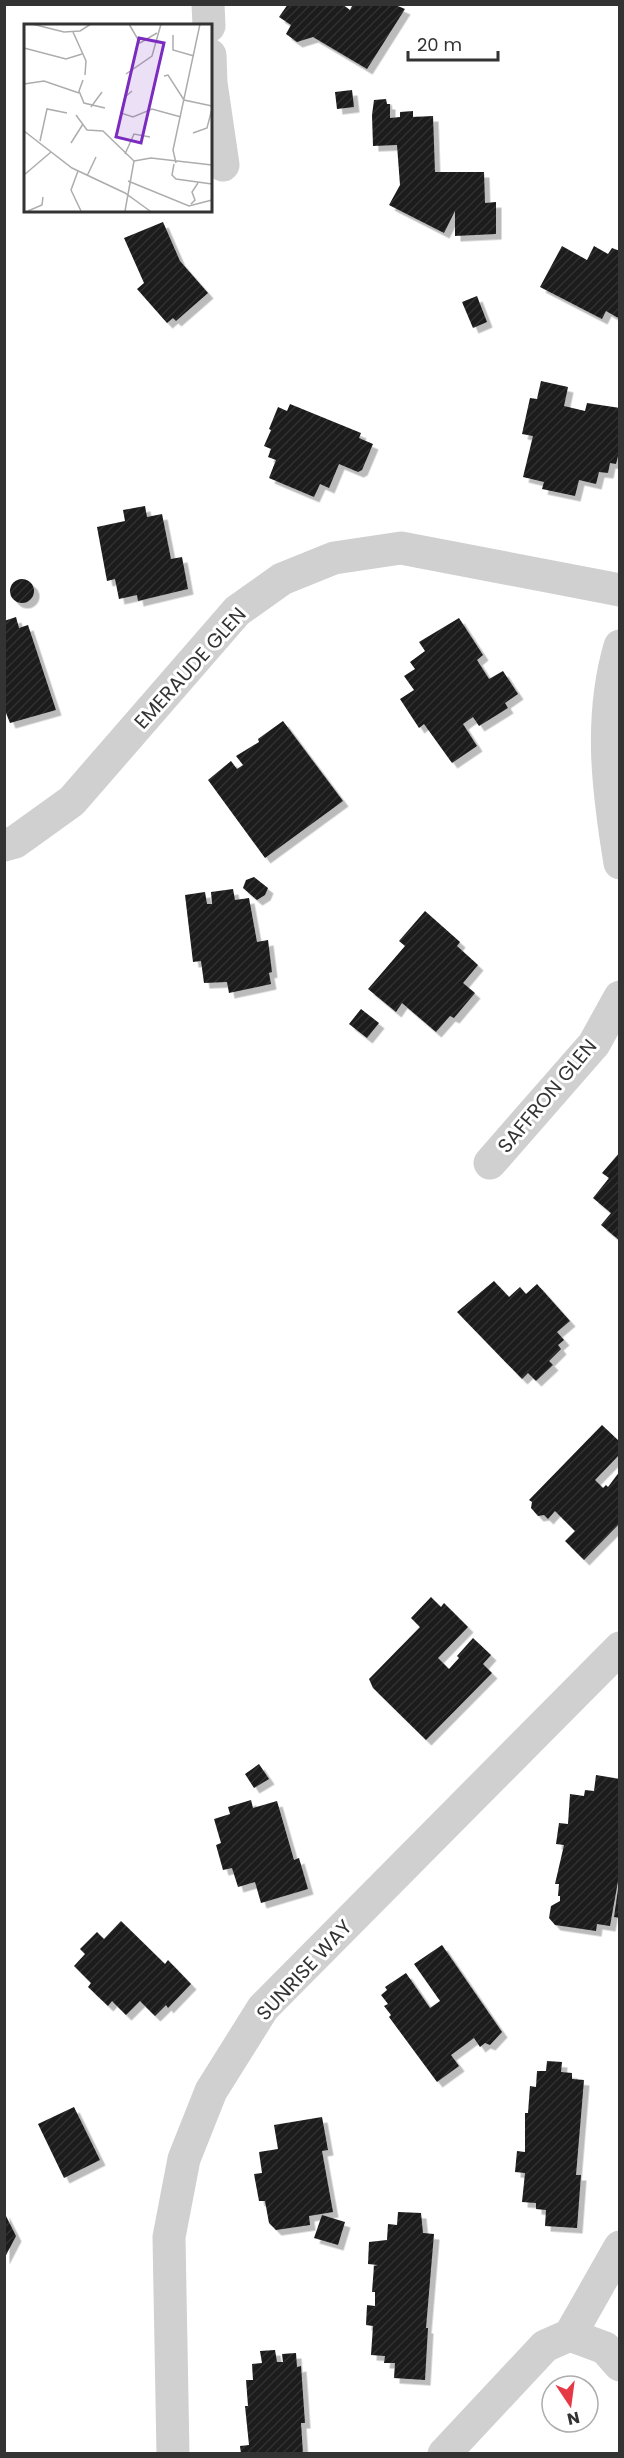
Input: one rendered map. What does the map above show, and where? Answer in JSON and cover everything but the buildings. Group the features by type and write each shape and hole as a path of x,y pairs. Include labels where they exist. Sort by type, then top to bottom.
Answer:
{"street":[{"path":"208,4 209,24"},
{"path":"212,90 223,165"},
{"name":"EMERAUDE GLEN","path":"4,844 15,842 72,801 237,611 282,579 334,558 401,548 620,590"},
{"path":"620,646 610,680 606,762 620,863"},
{"name":"SAFFRON GLEN","path":"490,1162 594,1044 620,997"},
{"name":"SUNRISE WAY","path":"174,2454 169,2237 184,2159 211,2091 263,2008 620,1648"},
{"path":"444,2454 545,2346 570,2335 620,2247"},
{"path":"570,2335 605,2348 620,2365"}]}
